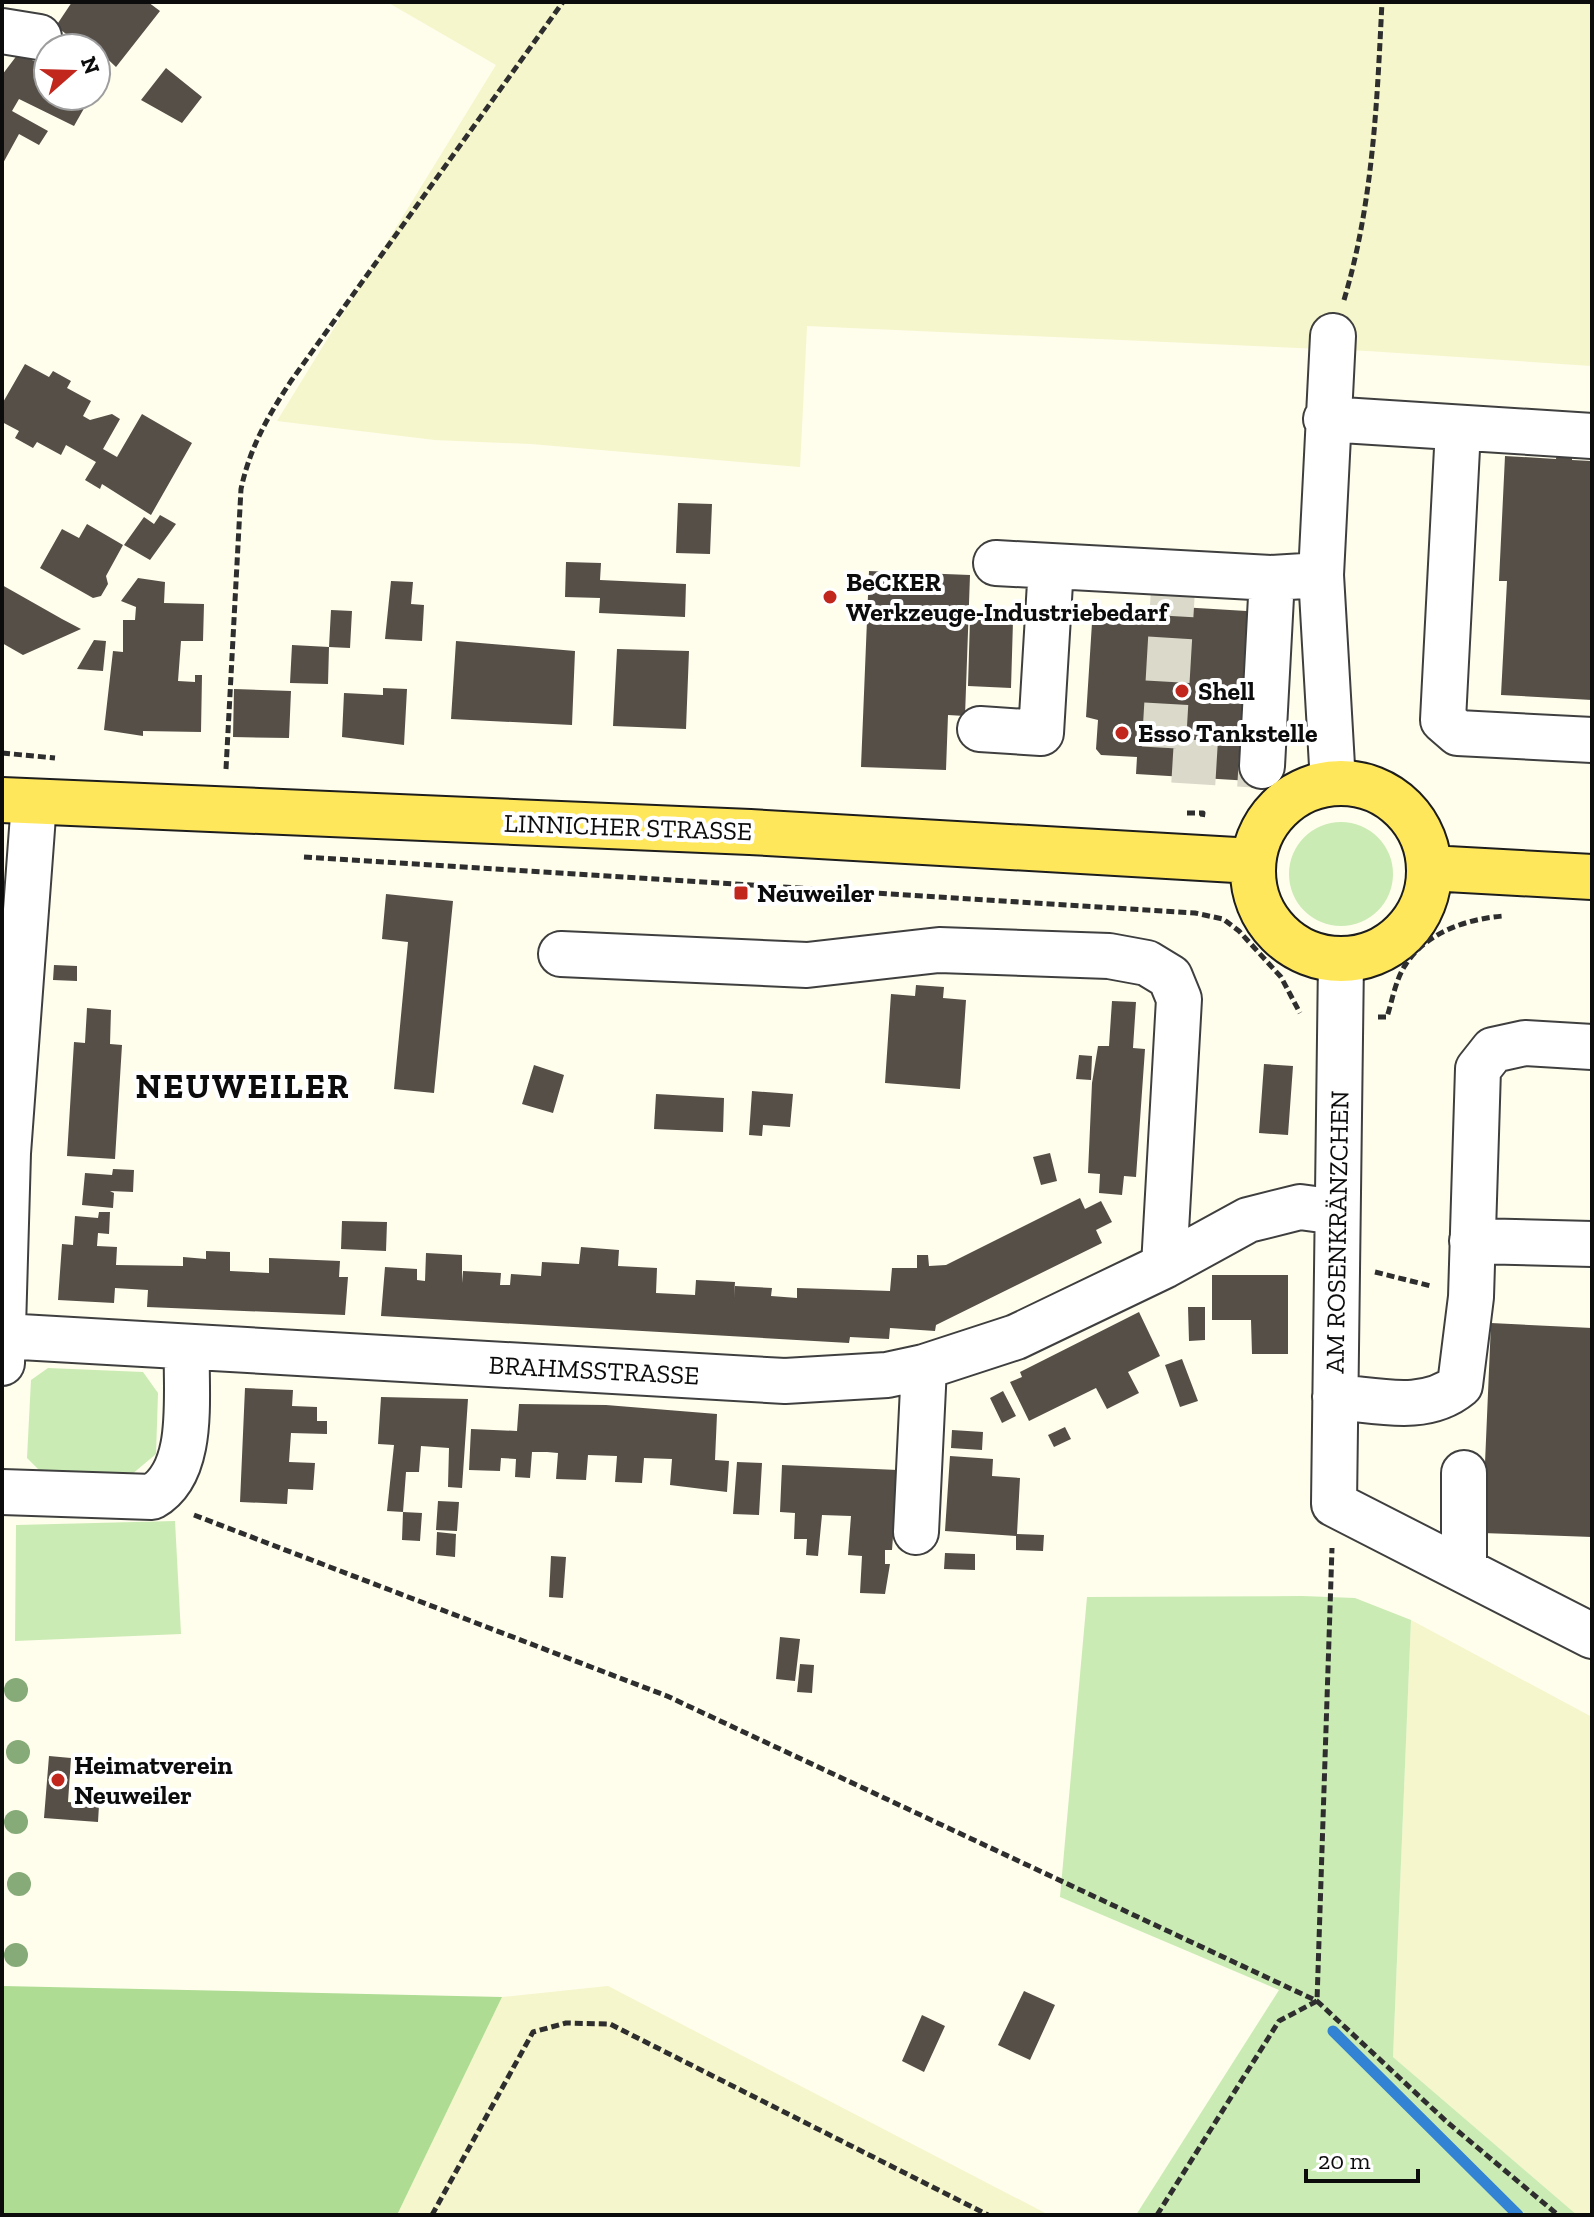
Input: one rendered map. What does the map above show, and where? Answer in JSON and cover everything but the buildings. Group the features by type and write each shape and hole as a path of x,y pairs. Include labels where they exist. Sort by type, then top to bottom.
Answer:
{"main road":[{"path":"1333,783 1362,785 1388,797 1409,815 1424,840 1429,868 1425,896 1414,922 1394,942 1369,956 1341,960 1305,952 1274,930 1256,898 1253,861 1261,832 1280,807 1304,790 1333,783"},
{"name":"LINNICHER STRASSE","path":"18,801 750,832 1253,861"},
{"path":"1429,868 1592,877"}],"street":[{"path":"1333,336 1326,419 1321,575 1333,783"},
{"path":"1326,419 1592,436"},
{"path":"1458,429 1443,720 1458,733 1592,740"},
{"path":"996,563 1272,578 1321,575"},
{"path":"980,729 1041,733 1051,566"},
{"path":"1262,766 1272,578"},
{"path":"2,1363 5,1153 18,801"},
{"path":"561,954 807,965 939,950 1109,956 1147,963 1170,977 1179,999 1164,1266"},
{"name":"AM ROSENKRÄNZCHEN","path":"1334,1504 1341,960"},
{"path":"1335,1397 1423,1404 1443,1399 1460,1385 1471,1297 1478,1069 1493,1050 1514,1045 1592,1047"},
{"name":"BRAHMSSTRASSE","path":"3,1336 785,1381 887,1375 924,1367 1016,1337 1164,1266 1248,1220 1300,1207 1337,1212"},
{"path":"1472,1241 1592,1244"},
{"path":"2,1492 152,1497 167,1489 178,1469 183,1442 187,1348"},
{"path":"916,1532 924,1367"},
{"path":"1464,1473 1464,1570"},
{"path":"1334,1504 1592,1636"}],"path":[{"path":"226,773 241,489 248,457 261,427 563,2"},
{"path":"1333,336 1360,248 1376,127 1382,2"},
{"path":"292,856 522,873 1195,913 1223,919 1239,931 1281,977 1300,1013 1340,1018 1387,1017 1405,964 1442,932 1476,918 1518,914"},
{"path":"1335,1261 1471,1297"},
{"path":"167,1489 191,1514 667,1696 1317,2001 1447,2122 1558,2215"},
{"path":"1317,2001 1334,1504"},
{"path":"1157,2215 1279,2021 1317,2001"},
{"path":"432,2215 533,2032 566,2023 610,2024 988,2215"}],"green space":[{"path":"387,2 1592,2 1592,366 1368,351 807,326 800,467 531,444 435,440 277,421 496,65"},
{"path":"1341,822 1361,826 1378,837 1389,854 1393,874 1389,894 1378,911 1361,922 1341,926 1321,922 1304,911 1293,894 1289,874 1293,854 1304,837 1321,826"},
{"path":"48,1368 143,1372 158,1393 156,1454 131,1475 44,1475 27,1458 31,1380"},
{"path":"175,1521 181,1634 15,1641 16,1525"},
{"path":"1087,1597 1355,1598 1411,1620 1393,2057 1577,2215 1136,2215 1279,1990 1060,1897"},
{"path":"1411,1620 1592,1717 1592,2215 1577,2215 1393,2057"},
{"path":"2,1986 502,1997 397,2215 2,2215"},
{"path":"608,1986 1049,2215 397,2215 502,1997"}],"waterway":[{"path":"1333,2031 1518,2215"}],"tunnel":[{"path":"1174,572 1163,760 1262,766"}],"place":[{"name":"BeCKER Werkzeuge-Industriebedarf","path":"830,597"},
{"name":"Shell","path":"1182,691"},
{"name":"Esso Tankstelle","path":"1122,733"},
{"name":"Neuweiler","path":"741,893"},
{"name":"Heimatverein Neuweiler","path":"58,1780"}],"district":[{"name":"NEUWEILER","path":"243,1086"}]}
